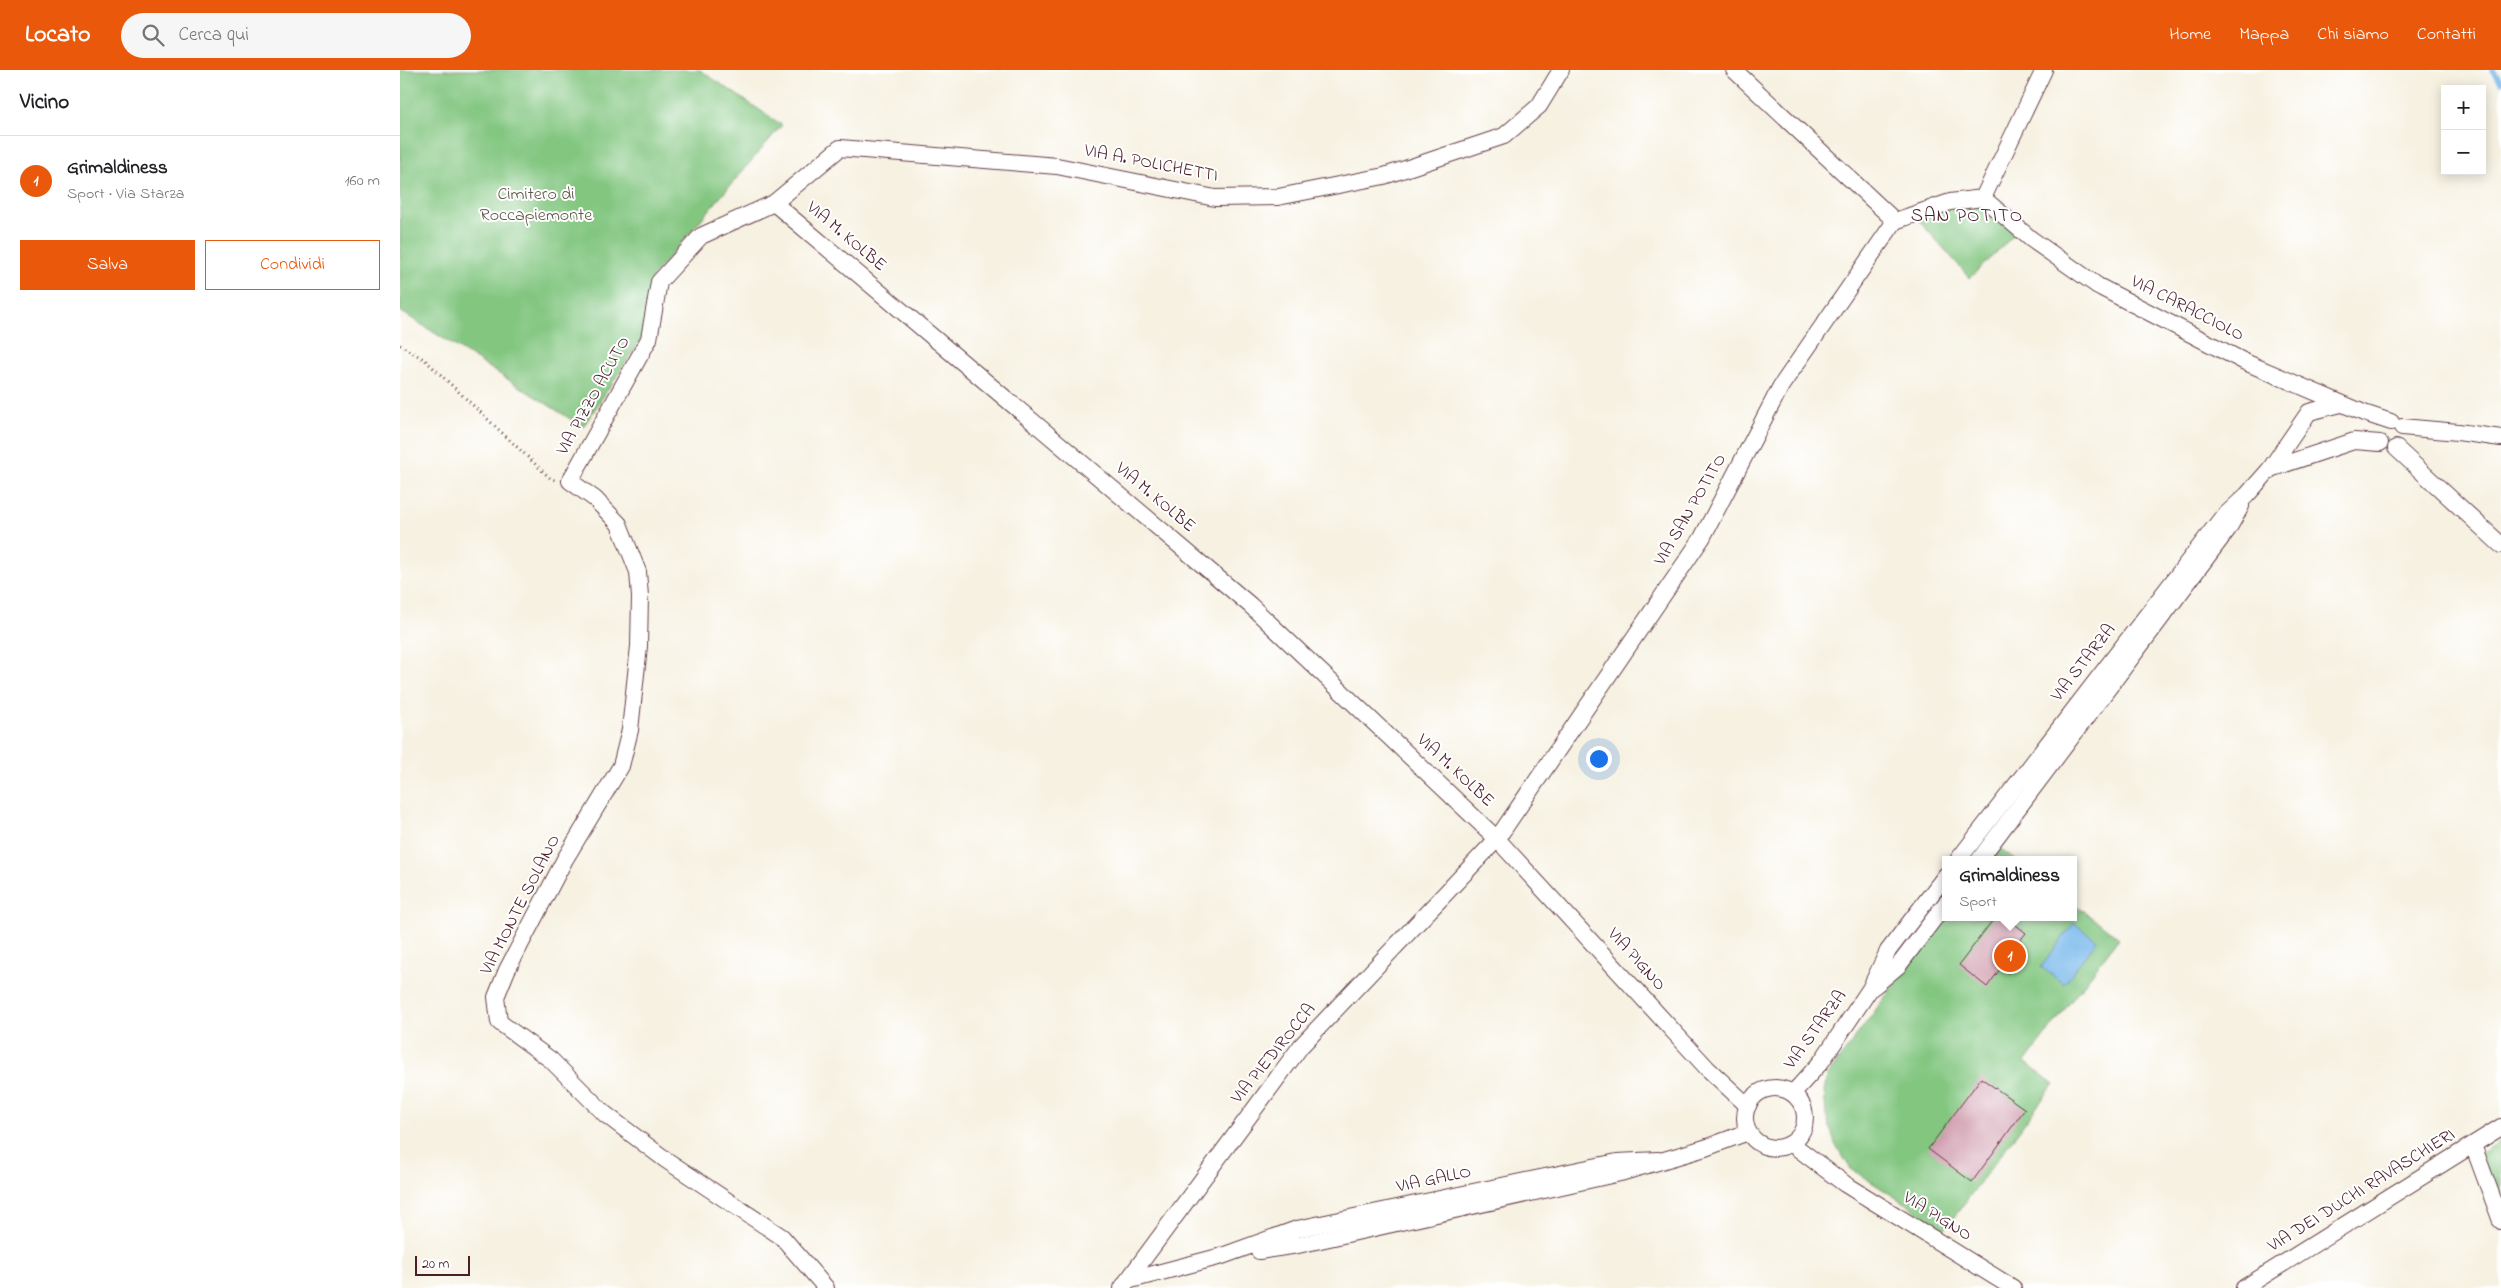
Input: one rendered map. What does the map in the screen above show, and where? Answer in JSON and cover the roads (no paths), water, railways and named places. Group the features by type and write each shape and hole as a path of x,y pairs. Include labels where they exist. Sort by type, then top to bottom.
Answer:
{"street":[{"name":"VIA A. POLICHETTI","path":"774,203 840,148 1057,166 1215,198 1278,197 1384,176 1504,136 1538,106 1562,70"},
{"path":"1734,70 1895,221 1950,202 1984,198 2044,70"},
{"name":"VIA CARACCIOLO","path":"1984,198 2031,239 2098,286 2245,362 2341,404 2397,424 2501,438"},
{"name":"VIA PIZZO ACUTO","path":"570,480 649,339 659,282 701,236 774,203"},
{"name":"VIA M. KOLBE","path":"774,203 1250,605 1497,839"},
{"name":"VIA SAN POTITO","path":"1497,839 1702,538 1781,386 1895,221"},
{"name":"VIA STARZA","path":"1961,856 2221,518 2247,495 2270,469 2309,412 2341,404"},
{"path":"2270,469 2354,441 2380,443 2387,449 2396,448 2404,439 2397,424 2382,426 2379,429 2380,443"},
{"path":"2396,448 2501,545"},
{"name":"VIA MONTE SOLANO","path":"570,480 595,498 619,524 638,572 640,596 639,646 630,730 621,766 565,859 507,970 496,997 499,1022 551,1060 605,1114 666,1160 782,1236 826,1288"},
{"name":"VIA STARZA","path":"1982,856 2228,529 2247,495"},
{"name":"VIA PIGNO","path":"1497,839 1707,1068 1748,1106"},
{"name":"VIA PIEDIROCCA","path":"1125,1285 1301,1046 1497,839"},
{"name":"VIA STARZA","path":"1793,1093 1821,1062 1870,989 1888,951 1942,880"},
{"name":"VIA STARZA","path":"1870,989 1899,965 1942,908"},
{"name":"VIA STARZA","path":"1748,1106 1763,1090 1773,1088 1793,1093 1802,1102 1806,1114 1804,1128 1800,1137 1792,1144"},
{"path":"1748,1106 1745,1115 1748,1132 1756,1142 1772,1149 1792,1144"},
{"name":"VIA DEI DUCHI RAVASCHIERI","path":"2244,1288 2501,1127"},
{"name":"VIA GALLO","path":"1125,1285 1222,1256 1308,1242 1620,1173 1658,1160 1705,1148 1748,1132"},
{"name":"VIA PIGNO","path":"1792,1144 1845,1184 2013,1288"},
{"path":"2473,1145 2501,1221"}],"water":[{"path":"2074,923 2097,940 2064,984 2041,967"}],"waterway":[{"path":"2493,70 2501,82"}],"place":[{"name":"Grimaldiness","path":"2010,956"}],"district":[{"name":"SAN POTITO","path":"1967,216"}],"park label":[{"name":"Cimitero di Roccapiemonte","path":"536,205"}]}
